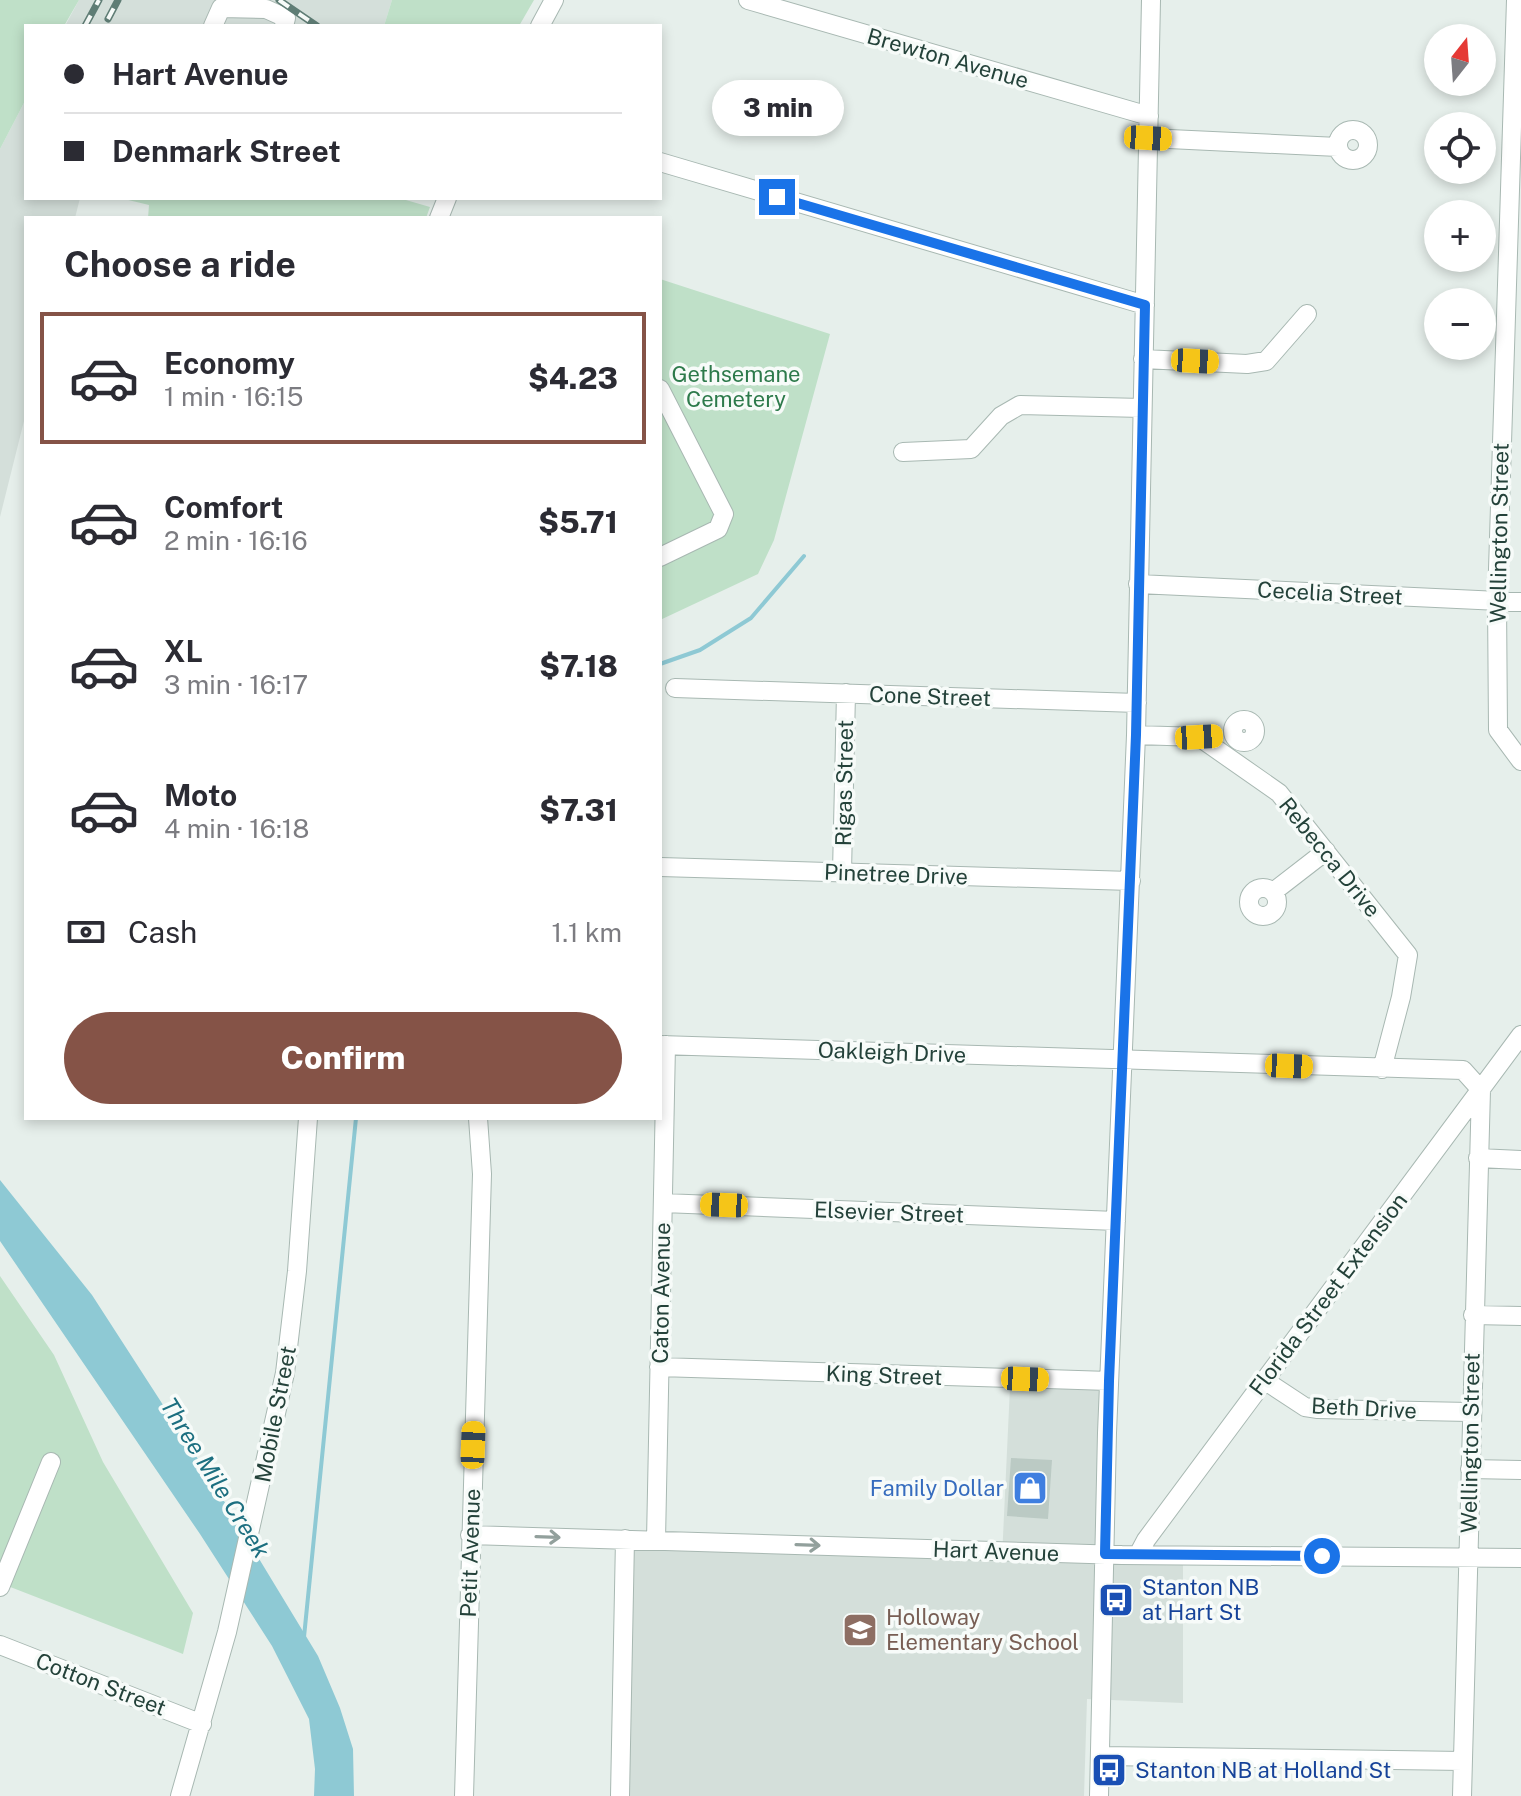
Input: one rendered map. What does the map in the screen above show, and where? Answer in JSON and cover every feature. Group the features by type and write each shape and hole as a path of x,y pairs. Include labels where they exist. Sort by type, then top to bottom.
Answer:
{"street":[{"path":"541,24 554,0"},
{"name":"Brewton Avenue","path":"748,0 1149,116"},
{"path":"1099,1796 1109,1381 1137,703 1151,0"},
{"name":"Wellington Street","path":"1516,0 1515,166 1497,601 1498,730 1521,761"},
{"path":"214,24 221,8 266,9 286,18 284,24"},
{"path":"1148,138 1338,147"},
{"path":"662,163 1145,305"},
{"path":"1143,359 1247,364 1266,361 1307,314"},
{"path":"662,393 724,514 718,529 662,556"},
{"path":"903,452 971,449 1001,416 1020,405 1142,408"},
{"name":"Cecelia Street","path":"1138,584 1521,602"},
{"name":"Cone Street","path":"675,688 1137,703"},
{"name":"Rigas Street","path":"842,872 846,693"},
{"path":"1136,735 1199,737 1233,734"},
{"name":"Rebecca Drive","path":"1199,737 1279,793 1408,955 1401,997 1382,1069"},
{"path":"1273,892 1326,851"},
{"name":"Pinetree Drive","path":"662,867 1131,881"},
{"name":"Florida Street Extension","path":"1138,1555 1146,1540 1521,1035"},
{"name":"Oakleigh Drive","path":"663,1045 1463,1070 1481,1090"},
{"name":"Caton Avenue","path":"656,1540 663,1045"},
{"name":"Wellington Street","path":"1462,1796 1481,1090"},
{"name":"Mobile Street","path":"180,1796 227,1632 291,1333 308,1120"},
{"name":"Petit Avenue","path":"464,1796 482,1174 478,1120"},
{"path":"1478,1158 1521,1160"},
{"name":"Elsevier Street","path":"663,1203 1116,1221"},
{"path":"1473,1315 1521,1316"},
{"name":"King Street","path":"659,1367 1109,1381"},
{"name":"Beth Drive","path":"1264,1380 1305,1407 1470,1412"},
{"path":"0,1587 51,1462"},
{"path":"1470,1469 1521,1470"},
{"name":"Hart Avenue","path":"470,1535 1138,1555 1521,1558"},
{"path":"620,1796 625,1539"},
{"name":"Cotton Street","path":"0,1645 202,1724"},
{"path":"1101,1756 1463,1761"}],"shaded area":[{"path":"79,0 392,0 385,24 66,24"},
{"path":"24,103 24,200 80,200 76,216 24,216 24,421 0,517 0,149"},
{"name":"Holloway Elementary School","path":"1010,1387 1105,1389 1102,1545 1183,1548 1183,1703 1087,1699 1084,1796 626,1796 632,1549 1002,1558"}],"green space":[{"path":"0,0 79,0 65,24 24,24 24,103 0,149"},
{"path":"392,0 534,0 520,24 385,24"},
{"path":"128,200 406,200 430,207 427,216 148,216 149,205"},
{"name":"Gethsemane Cemetery","path":"662,280 830,334 774,540 758,574 662,619"},
{"path":"0,1276 54,1355 103,1462 193,1613 183,1654 0,1583"}],"water":[{"path":"0,1180 92,1295 207,1473 318,1656 353,1749 354,1796 314,1796 315,1769 309,1719 272,1646 200,1534 0,1241"}],"building":[{"name":"Family Dollar","path":"1011,1458 1052,1460 1048,1519 1007,1516"}],"waterway":[{"path":"662,663 700,650 751,618 804,556"},
{"path":"304,1637 356,1120"}],"railway":[{"path":"86,24 99,0"},
{"path":"108,19 118,0"},
{"path":"279,0 314,24"}],"place":[{"name":"Family Dollar","path":"1030,1488"},
{"name":"Stanton NB at Hart St","path":"1116,1600"},
{"name":"Holloway Elementary School","path":"860,1630"},
{"name":"Stanton NB at Holland St","path":"1109,1770"}],"route":[{"path":"777,197 1145,305 1136,735 1107,1433 1105,1554 1322,1556"}],"water label":[{"name":"Three Mile Creek","path":"215,1478"}]}
